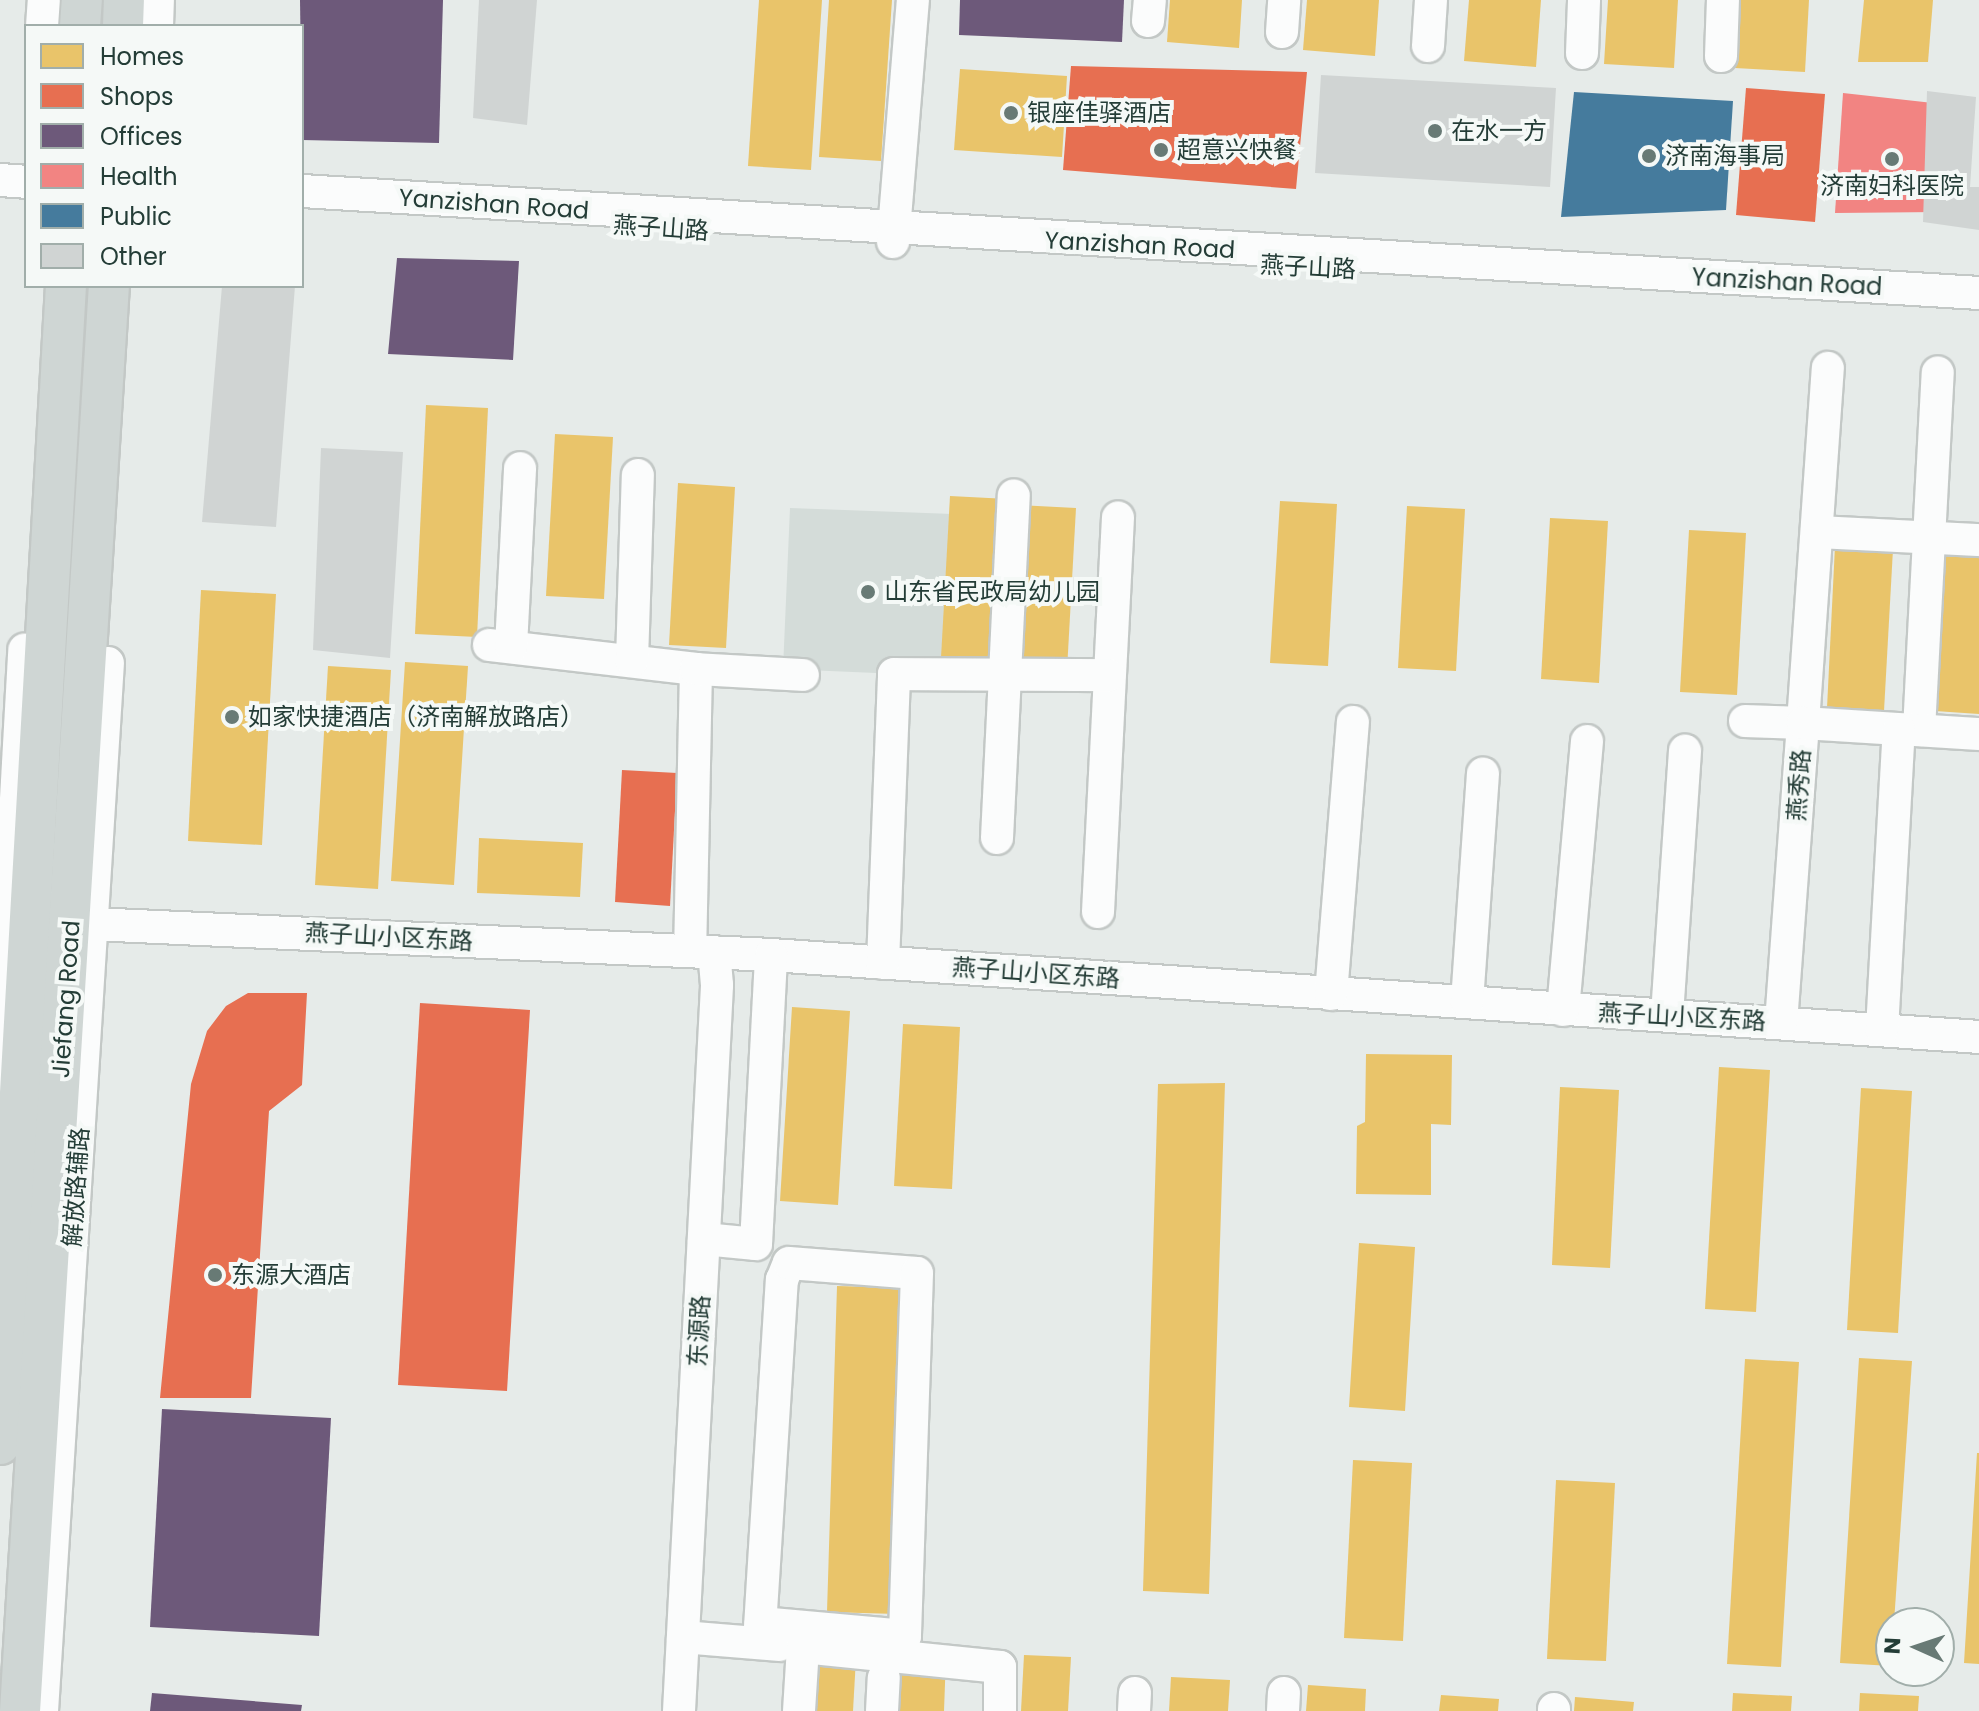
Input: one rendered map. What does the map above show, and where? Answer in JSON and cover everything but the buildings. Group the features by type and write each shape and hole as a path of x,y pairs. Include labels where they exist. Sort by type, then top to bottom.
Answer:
{"main road":[{"path":"80,24 82,0"},
{"path":"123,24 124,0"},
{"name":"Jiefang Road","path":"0,1444 36,637 66,288"},
{"name":"Jiefang Road","path":"20,1711 109,288"},
{"path":"89,628 108,663"}],"street":[{"path":"42,24 44,0"},
{"path":"157,24 158,0"},
{"path":"891,236 910,0"},
{"path":"1282,32 1284,0"},
{"path":"1428,46 1431,0"},
{"path":"1582,53 1584,0"},
{"path":"1721,56 1723,0"},
{"path":"0,180 24,182"},
{"name":"Yanzishan Road","path":"304,191 891,236 1979,293"},
{"name":"燕子山路","path":"304,205 891,236 1979,305"},
{"path":"1745,721 1803,723 1819,532 1828,368"},
{"path":"1882,1030 1909,729 1931,539 1938,373"},
{"path":"520,468 500,646 696,669 803,675"},
{"path":"632,661 638,475"},
{"path":"997,838 1002,674 1014,495"},
{"path":"1098,912 1118,518"},
{"path":"1819,532 1979,540"},
{"path":"0,1085 7,825 36,637"},
{"name":"解放路辅路","path":"42,1711 108,663"},
{"name":"东源路","path":"679,1711 704,1239 696,669"},
{"path":"883,963 894,674 1109,675"},
{"path":"1331,994 1353,722"},
{"name":"燕秀路","path":"1781,1023 1803,723 1979,734"},
{"path":"1563,1010 1587,741"},
{"path":"1667,1015 1685,751"},
{"path":"1467,1002 1483,774"},
{"name":"燕子山小区东路","path":"92,924 771,955 1979,1037"},
{"path":"704,1239 756,1244 771,955"},
{"path":"683,1637 760,1633 905,1636 917,1273 789,1263 782,1280 760,1633"},
{"path":"760,1633 803,1647 1000,1667 1000,1711"},
{"path":"799,1711 803,1647"},
{"path":"882,1711 884,1678"}],"shaded area":[{"name":"山东省民政局幼儿园","path":"790,508 953,514 946,676 783,669"}],"place":[{"name":"银座佳驿酒店","path":"1011,113"},
{"name":"在水一方","path":"1435,131"},
{"name":"超意兴快餐","path":"1161,150"},
{"name":"济南海事局","path":"1649,156"},
{"name":"济南妇科医院","path":"1892,159"},
{"name":"山东省民政局幼儿园","path":"868,592"},
{"name":"如家快捷酒店（济南解放路店）","path":"232,717"},
{"name":"东源大酒店","path":"215,1275"}]}
